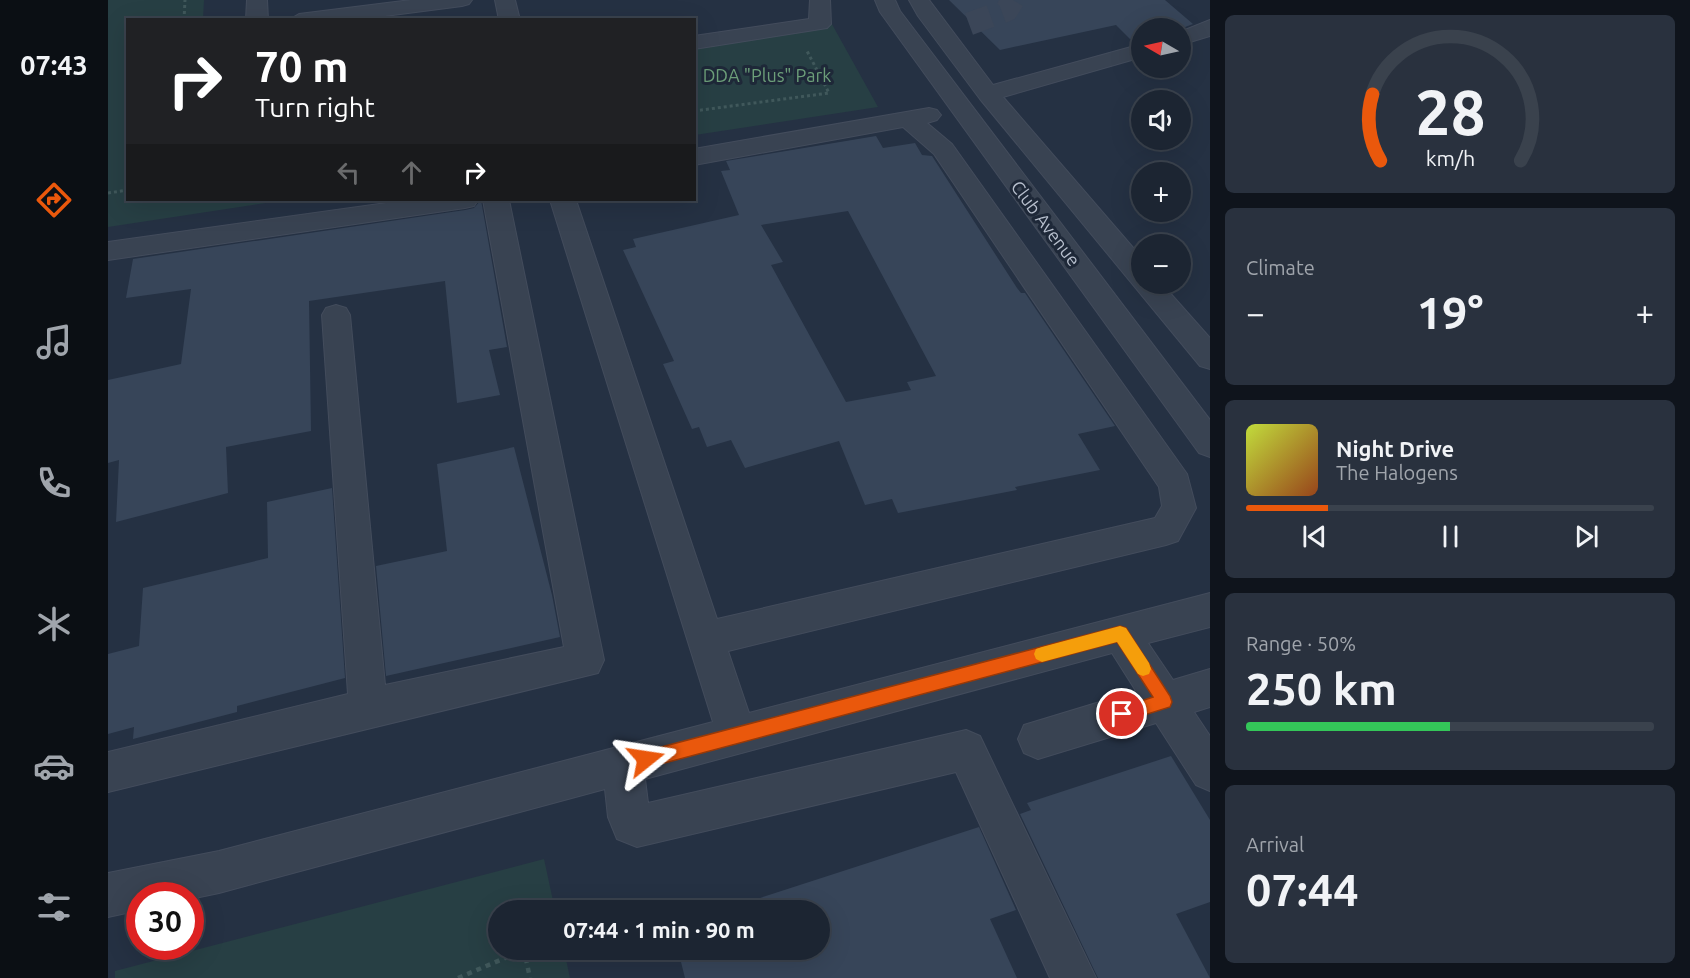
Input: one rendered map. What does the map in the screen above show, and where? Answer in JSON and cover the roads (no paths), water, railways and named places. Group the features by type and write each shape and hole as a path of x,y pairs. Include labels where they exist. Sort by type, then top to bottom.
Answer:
{"street":[{"path":"256,18 257,0"},
{"path":"315,18 462,0"},
{"path":"487,0 491,18"},
{"path":"505,0 510,18"},
{"path":"696,43 819,24 822,21 820,0"},
{"name":"Club Avenue","path":"885,0 890,12 960,110 1210,444"},
{"name":"Club Avenue","path":"920,0 949,29 988,94 1131,264"},
{"path":"1191,36 1201,33 1210,26"},
{"path":"988,94 1131,53"},
{"path":"696,157 960,110"},
{"path":"706,639 1166,530 1179,508 1175,484 943,150 907,118"},
{"path":"108,251 458,201"},
{"path":"108,772 368,708 585,660 496,201"},
{"path":"563,201 737,735"},
{"path":"1156,294 1210,358"},
{"path":"336,315 368,708"},
{"path":"108,895 219,872 1210,610"},
{"path":"1120,633 1210,771"},
{"path":"1038,739 1210,688"},
{"path":"623,765 629,817 632,824 637,826 966,750 1073,978"}],"tunnel":[{"path":"969,24 1007,10 1013,0"}],"park label":[{"name":"DDA \"Plus\" Park","path":"767,75"}]}
